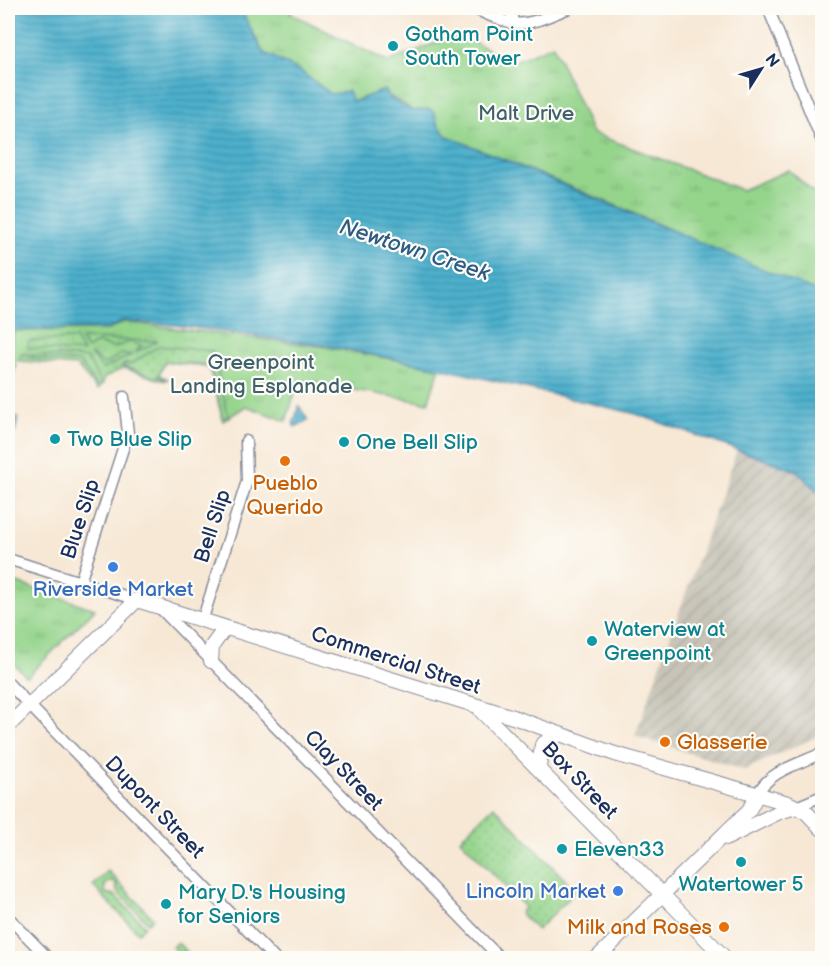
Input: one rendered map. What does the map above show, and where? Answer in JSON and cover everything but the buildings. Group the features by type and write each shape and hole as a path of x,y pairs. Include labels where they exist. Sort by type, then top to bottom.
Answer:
{"street":[{"path":"473,8 512,24 526,26 569,8"},
{"path":"512,8 512,24"},
{"path":"768,8 822,141"},
{"name":"Blue Slip","path":"80,582 128,433 124,397"},
{"name":"Bell Slip","path":"202,621 248,481 246,441"},
{"name":"Commercial Street","path":"8,559 480,709 513,717 559,735 771,798 806,812 822,829"},
{"path":"8,726 137,600"},
{"name":"Clay Street","path":"160,608 500,958"},
{"path":"211,661 212,646 225,628"},
{"name":"Dupont Street","path":"8,683 274,958"},
{"name":"Box Street","path":"480,709 725,958"},
{"path":"539,767 542,745 552,737 559,735"},
{"path":"597,958 749,810 764,783 772,776 822,753"},
{"path":"716,843 779,812 822,796"},
{"path":"8,917 48,958"}],"shaded area":[{"path":"737,450 797,471 822,496 822,734 744,770 635,736"}],"green space":[{"name":"Malt Drive","path":"240,8 293,8 290,13 388,62 458,34 513,62 553,45 592,133 742,190 789,170 822,201 822,287 813,292 617,206 445,135 437,123 435,113 429,109 412,111 406,105 390,97 384,90 352,102 342,93 331,94 300,71 263,52"},
{"name":"Greenpoint Landing Esplanade","path":"124,322 326,347 440,368 428,403 303,381 298,384 286,421 246,406 223,421 210,370 206,366 165,362 159,375 168,379 164,381 123,368 104,378 103,384 97,390 77,366 10,360 14,331 108,330"},
{"path":"75,339 83,352 28,348 29,341"},
{"path":"81,340 158,341 136,352 141,345 129,342 114,348 97,343 87,349"},
{"path":"159,346 213,351 228,417 223,420 211,370 206,365 165,361 158,376 166,379 163,380 122,366 127,363 129,365"},
{"path":"21,354 87,358 101,384 97,387 80,362 20,357"},
{"path":"90,354 105,364 121,354 131,355 103,369"},
{"path":"8,361 16,365 8,394"},
{"path":"8,580 95,609 27,677 8,658"},
{"path":"494,806 576,891 537,930 520,913 525,907 460,839"},
{"path":"108,871 153,918 148,923 117,892 116,883 112,881 105,884 105,893 114,895 145,926 138,933 93,886"},
{"path":"177,942 193,958 183,958 172,947"}],"water":[{"name":"Newtown Creek","path":"8,8 240,8 263,52 300,71 331,94 348,91 353,102 384,90 388,97 412,111 429,109 435,113 437,123 445,135 822,294 822,496 797,471 636,414 440,368 329,346 175,325 123,321 109,329 14,330 8,346"},
{"path":"299,406 308,420 295,427 293,424"},
{"path":"10,411 18,418 15,433 8,437 8,415"}],"place":[{"name":"Gotham Point South Tower","path":"393,46"},
{"name":"Two Blue Slip","path":"55,439"},
{"name":"One Bell Slip","path":"344,442"},
{"name":"Pueblo Querido","path":"285,461"},
{"name":"Riverside Market","path":"113,567"},
{"name":"Waterview at Greenpoint","path":"592,641"},
{"name":"Glasserie","path":"665,742"},
{"name":"Eleven33","path":"562,849"},
{"name":"Watertower 5","path":"741,862"},
{"name":"Lincoln Market","path":"618,891"},
{"name":"Mary D.'s Housing for Seniors","path":"166,904"},
{"name":"Milk and Roses","path":"724,927"}]}
